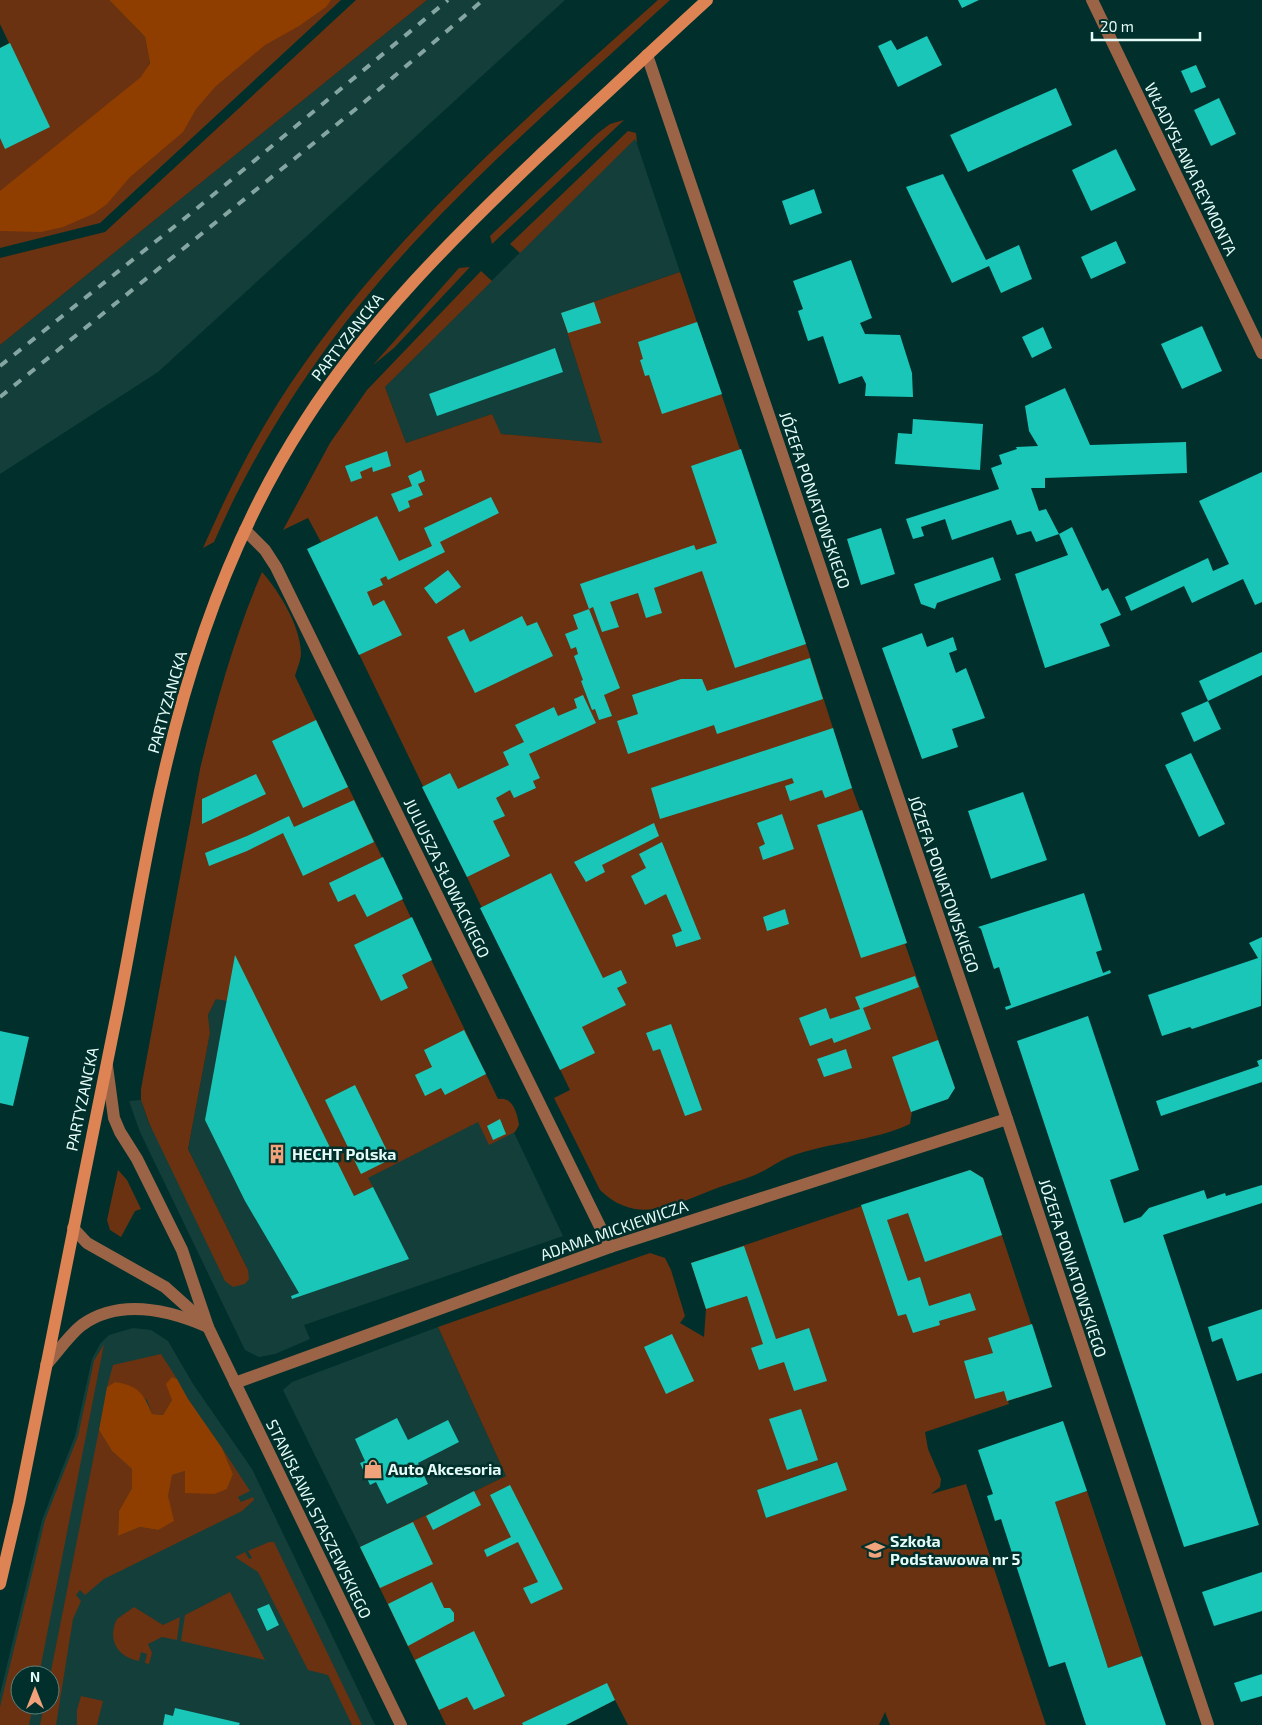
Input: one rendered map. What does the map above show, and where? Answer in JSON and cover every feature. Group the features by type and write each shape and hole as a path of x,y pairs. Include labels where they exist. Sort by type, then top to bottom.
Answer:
{"main road":[{"name":"PARTYZANCKA","path":"0,1584 19,1503 163,778 180,711 218,592 245,530 270,479 304,422 336,375 374,326 460,231 707,0"}],"street":[{"name":"WŁADYSŁAWA REYMONTA","path":"1092,0 1262,353"},
{"name":"JÓZEFA PONIATOWSKIEGO","path":"647,55 1007,1119 1208,1725"},
{"name":"JULIUSZA SŁOWACKIEGO","path":"245,530 260,544 276,567 610,1247"},
{"name":"STANISŁAWA STASZEWSKIEGO","path":"107,1064 114,1118 120,1132 138,1159 182,1250 208,1327 401,1725"},
{"name":"ADAMA MICKIEWICZA","path":"235,1383 610,1247 1007,1119"},
{"name":"STANISŁAWA STASZEWSKIEGO","path":"73,1228 86,1243 147,1275 165,1287 208,1327"},
{"path":"46,1365 82,1326 114,1311 135,1309 178,1314 208,1327"}],"shaded area":[{"path":"0,0 109,0 145,37 150,62 143,76 203,0 341,0 100,223 0,248 0,48 9,43 0,24"},
{"path":"109,0 331,0 326,7 299,26 265,45 216,86 196,109 183,132 130,177 107,204 93,214 63,227 41,232 0,231 0,191 141,77 150,63 145,37"},
{"path":"356,0 427,0 0,345 0,258 105,232"},
{"path":"427,0 565,0 158,372 0,474 0,345"},
{"path":"658,0 670,0 492,164 406,251 367,296 330,343 281,415 252,464 214,542 203,548 238,474 267,420 317,346 360,291 406,239 504,140"},
{"path":"624,120 492,244 490,236 598,133 610,124"},
{"path":"628,131 636,133 637,143 635,139 520,253 510,244"},
{"path":"635,138 680,272 561,313 602,443 500,434 492,414 406,443 385,387"},
{"path":"470,267 394,348 373,365 459,268"},
{"path":"481,271 492,281 385,387 406,443 492,414 501,434 602,443 561,313 680,272 808,650 852,788 860,810 862,810 907,943 905,944 955,1088 948,1099 912,1111 910,1124 880,1135 804,1152 789,1157 755,1175 683,1202 654,1209 641,1210 627,1207 614,1201 600,1190 554,1098 570,1090 330,594 321,542 308,518 283,530 330,443 367,390"},
{"path":"262,572 282,599 297,631 301,653 295,676 498,1099 507,1100 511,1103 519,1125 515,1132 489,1145 478,1122 368,1178 373,1187 354,1196 227,1001 216,999 208,1015 210,1033 188,1149 248,1270 249,1279 245,1284 233,1287 225,1281 149,1123 141,1100 141,1089 200,769 227,669 243,620"},
{"path":"236,929 500,1103 563,1236 304,1325 310,1339 275,1354 259,1357 245,1350 140,1132 129,1101 141,1100 149,1124 248,1270 188,1149 210,1033 208,1015 216,999"},
{"path":"118,1170 127,1180 141,1209 135,1211 121,1237 110,1230 107,1220"},
{"path":"970,1170 983,1178 1052,1387 1008,1401 1009,1404 925,1432 928,1449 941,1479 940,1487 931,1494 966,1484 1046,1725 890,1725 885,1712 879,1725 628,1725 615,1700 566,1725 446,1725 360,1547 506,1476 438,1327 650,1253 665,1258 671,1270 685,1316 680,1323 704,1337 706,1309 691,1263","holes":["836,1462 846,1490 766,1518 757,1490"]},
{"path":"438,1327 506,1476 360,1547 283,1390 292,1382"},
{"path":"133,1328 151,1330 168,1341 193,1384 252,1469 375,1725 0,1725 0,1694 42,1520 75,1436 92,1359 100,1344 109,1335"},
{"path":"104,1344 41,1665 10,1665 45,1520 78,1436 94,1361"},
{"path":"161,1354 177,1379 172,1377 172,1400 163,1415 152,1414 147,1400 115,1382 107,1387 113,1365"},
{"path":"172,1377 177,1379 188,1399 222,1448 233,1474 227,1489 214,1494 185,1493 185,1471 172,1475 168,1496 174,1521 158,1530 140,1527 118,1536 119,1511 132,1488 132,1469 112,1451 99,1430 107,1387 115,1382 134,1388 146,1400 152,1414 163,1415 172,1400 166,1384"},
{"path":"99,1430 112,1451 132,1469 132,1488 119,1511 118,1536 140,1527 158,1530 172,1475 185,1471 185,1493 227,1489 233,1474 222,1448 250,1491 238,1497 241,1502 253,1497 254,1500 242,1511 104,1579 85,1595 80,1590 76,1595 81,1601 73,1619 60,1700 60,1665 52,1665"},
{"path":"1087,1491 1142,1656 1108,1668 1055,1502"},
{"path":"269,1542 274,1542 362,1725 352,1725 328,1675 308,1670 258,1572 235,1557 245,1552 249,1559 252,1558 248,1551"},
{"path":"230,1592 265,1660 181,1641 185,1615"},
{"path":"134,1607 163,1625 180,1617 177,1640 162,1637 148,1644 152,1653 149,1664 145,1663 147,1654 141,1652 139,1661 131,1659 120,1651 114,1640 114,1626 117,1619"},
{"path":"10,1665 10,1715 31,1715 29,1725 0,1725 0,1707"},
{"path":"81,1696 103,1701 97,1725 77,1725 77,1710"},
{"path":"42,1715 58,1715 56,1725 40,1725"}],"building":[{"path":"958,0 979,0 962,8"},
{"path":"927,36 942,65 898,87 878,46 891,40 897,50"},
{"path":"10,43 50,127 5,149 0,138 0,48"},
{"path":"1196,65 1206,87 1191,93 1181,71"},
{"path":"1056,88 1072,125 968,172 950,135"},
{"path":"1219,98 1236,134 1211,146 1194,110"},
{"path":"1116,149 1136,190 1091,211 1072,170"},
{"path":"943,174 986,260 1019,245 1032,279 1001,293 989,266 952,283 906,187"},
{"path":"814,189 822,213 790,225 782,201"},
{"path":"1116,241 1126,263 1091,279 1081,257"},
{"path":"851,260 872,318 860,323 865,334 900,335 912,373 913,397 865,396 866,384 862,376 839,384 823,336 808,341 798,311 803,309 793,281"},
{"path":"594,302 601,323 568,333 561,313"},
{"path":"697,322 722,394 662,414 649,375 645,376 640,360 643,359 638,342"},
{"path":"1202,326 1222,371 1182,389 1161,344"},
{"path":"1043,327 1052,348 1032,358 1022,337"},
{"path":"555,348 563,372 437,416 429,394"},
{"path":"1065,388 1090,445 1186,442 1187,473 1045,478 1045,488 1031,488 1039,511 1046,509 1059,534 1036,542 1031,531 1017,535 1011,520 952,540 945,519 921,527 924,536 913,539 906,519 999,489 991,468 1002,464 999,455 1017,449 1016,447 1038,446 1029,431 1025,406"},
{"path":"913,419 983,424 980,470 895,464 898,433 912,434"},
{"path":"741,449 806,644 735,668 702,571 654,588 662,613 646,618 638,593 610,602 619,627 602,632 593,607 589,609 580,584 694,545 696,550 717,543 691,466"},
{"path":"387,451 391,466 373,472 372,467 360,472 362,478 351,482 345,466"},
{"path":"421,470 425,481 418,484 423,495 408,501 410,507 399,512 391,494 412,486 408,476"},
{"path":"1262,472 1262,602 1255,605 1243,579 1192,603 1184,586 1131,611 1125,597 1208,558 1213,571 1229,564 1199,501"},
{"path":"491,497 499,513 440,542 445,552 388,580 386,576 380,579 383,585 367,592 373,606 384,600 402,635 359,655 307,549 377,516 399,561 432,546 424,528"},
{"path":"1072,527 1102,591 1108,588 1121,615 1100,624 1110,646 1045,668 1015,574 1068,555 1059,534"},
{"path":"881,528 895,574 861,585 847,539"},
{"path":"993,557 1001,580 937,603 935,609 921,604 914,584"},
{"path":"448,570 461,587 436,604 424,588"},
{"path":"589,609 620,688 604,695 612,716 599,720 595,709 592,710 581,681 583,680 574,656 578,654 576,647 571,649 565,634 578,629 573,615"},
{"path":"522,616 527,626 537,622 553,656 475,693 447,637 464,629 470,642"},
{"path":"922,633 927,647 953,637 957,650 949,653 956,673 966,668 985,718 952,729 958,747 922,759 882,648"},
{"path":"1262,652 1262,675 1208,701 1199,681"},
{"path":"810,658 823,699 717,734 714,725 628,754 617,721 638,714 632,695 681,679 702,679 707,691"},
{"path":"583,695 596,723 529,754 540,778 533,781 536,788 514,798 510,790 496,798 505,816 493,821 510,856 467,877 422,787 450,773 458,789 509,765 503,752 524,742 515,725 554,707 558,716 577,708 574,699"},
{"path":"1208,701 1221,729 1194,742 1181,713"},
{"path":"316,720 348,787 303,808 272,741"},
{"path":"833,728 852,788 825,798 822,790 790,801 785,786 794,783 792,778 660,819 651,788"},
{"path":"1191,753 1225,824 1199,837 1165,765"},
{"path":"256,774 266,794 202,824 202,799"},
{"path":"1023,792 1047,860 991,879 968,811"},
{"path":"354,800 374,842 303,876 283,833 247,851 209,866 205,853 289,816 294,827"},
{"path":"862,810 907,943 861,958 817,825"},
{"path":"782,814 794,849 763,860 759,847 765,844 757,823"},
{"path":"654,823 659,836 602,865 605,872 586,882 574,862"},
{"path":"662,842 701,939 676,947 672,935 682,931 666,894 645,905 631,876 646,868 639,854"},
{"path":"383,857 403,899 367,917 355,894 338,902 329,883"},
{"path":"551,873 603,978 621,970 627,983 617,988 626,1005 582,1027 595,1053 560,1070 480,908"},
{"path":"1084,893 1102,950 1096,952 1103,973 1110,970 1111,973 1006,1010 1005,1007 1011,1005 999,967 994,969 981,929 978,927"},
{"path":"785,909 789,924 767,931 763,917"},
{"path":"412,917 432,960 402,975 408,988 381,1001 354,945"},
{"path":"1262,937 1261,1006 1192,1029 1190,1027 1162,1036 1148,995 1258,958 1249,943"},
{"name":"HECHT Polska","path":"235,955 354,1196 373,1187 409,1259 292,1299 291,1296 299,1293 245,1201 205,1120"},
{"path":"915,976 919,987 863,1008 871,1029 834,1043 832,1038 810,1046 799,1018 826,1008 830,1019 860,1009 855,997"},
{"path":"1088,1016 1139,1170 1110,1180 1124,1223 1141,1217 1149,1208 1204,1190 1207,1199 1225,1193 1226,1196 1262,1185 1262,1203 1163,1235 1259,1525 1184,1547 1017,1041"},
{"path":"671,1024 702,1110 685,1116 660,1049 653,1051 646,1033"},
{"path":"464,1030 486,1074 445,1095 441,1088 425,1096 415,1075 432,1067 424,1050"},
{"path":"0,1031 29,1037 13,1106 0,1103"},
{"path":"938,1040 955,1088 948,1099 911,1112 892,1057"},
{"path":"846,1049 852,1068 824,1077 817,1059"},
{"path":"1262,1059 1262,1082 1161,1116 1156,1101 1259,1066 1257,1061"},
{"path":"355,1085 391,1159 361,1174 325,1100"},
{"path":"500,1119 506,1134 493,1140 487,1126"},
{"path":"970,1170 983,1178 1002,1235 925,1262 908,1213 887,1220 908,1281 920,1277 929,1306 970,1293 976,1310 939,1321 940,1325 913,1333 906,1314 898,1316 861,1205"},
{"path":"744,1246 776,1339 809,1328 827,1381 794,1391 784,1362 759,1370 751,1348 763,1344 747,1296 706,1309 691,1263"},
{"path":"1262,1309 1262,1373 1237,1381 1222,1338 1212,1342 1208,1327"},
{"path":"1032,1324 1052,1387 1007,1401 1004,1391 975,1399 964,1361 993,1353 988,1338"},
{"path":"672,1334 694,1381 666,1394 644,1347"},
{"path":"801,1409 818,1460 787,1470 769,1419"},
{"path":"397,1418 408,1440 448,1420 459,1442 418,1463 428,1484 387,1504 376,1482 370,1485 360,1463 365,1461 355,1439"},
{"path":"1063,1421 1087,1491 1055,1502 1108,1668 1142,1656 1166,1725 1086,1725 1065,1662 1049,1667 1001,1519 995,1521 987,1496 993,1494 978,1450"},
{"path":"837,1462 847,1490 766,1518 757,1490"},
{"path":"510,1485 563,1589 531,1604 523,1588 538,1582 518,1542 487,1557 484,1550 511,1537 490,1495"},
{"path":"474,1491 481,1505 433,1530 426,1516"},
{"path":"413,1522 433,1564 380,1588 360,1547"},
{"path":"1262,1572 1262,1611 1214,1626 1202,1592"},
{"path":"432,1582 444,1608 450,1608 454,1613 454,1621 408,1646 388,1604"},
{"path":"269,1604 279,1625 267,1631 257,1609"},
{"path":"474,1631 505,1696 474,1710 467,1697 439,1710 415,1660"},
{"path":"1262,1674 1262,1696 1241,1702 1234,1683"},
{"path":"607,1683 615,1700 566,1725 523,1725 522,1723"},
{"path":"175,1708 240,1723 239,1725 163,1725 165,1714 173,1716"}],"railway":[{"path":"0,366 195,210 448,0"},
{"path":"0,397 362,104 483,0"}],"place":[{"name":"HECHT Polska","path":"277,1154"},
{"name":"Auto Akcesoria","path":"373,1469"},
{"name":"Szkoła Podstawowa nr 5","path":"875,1550"}]}
